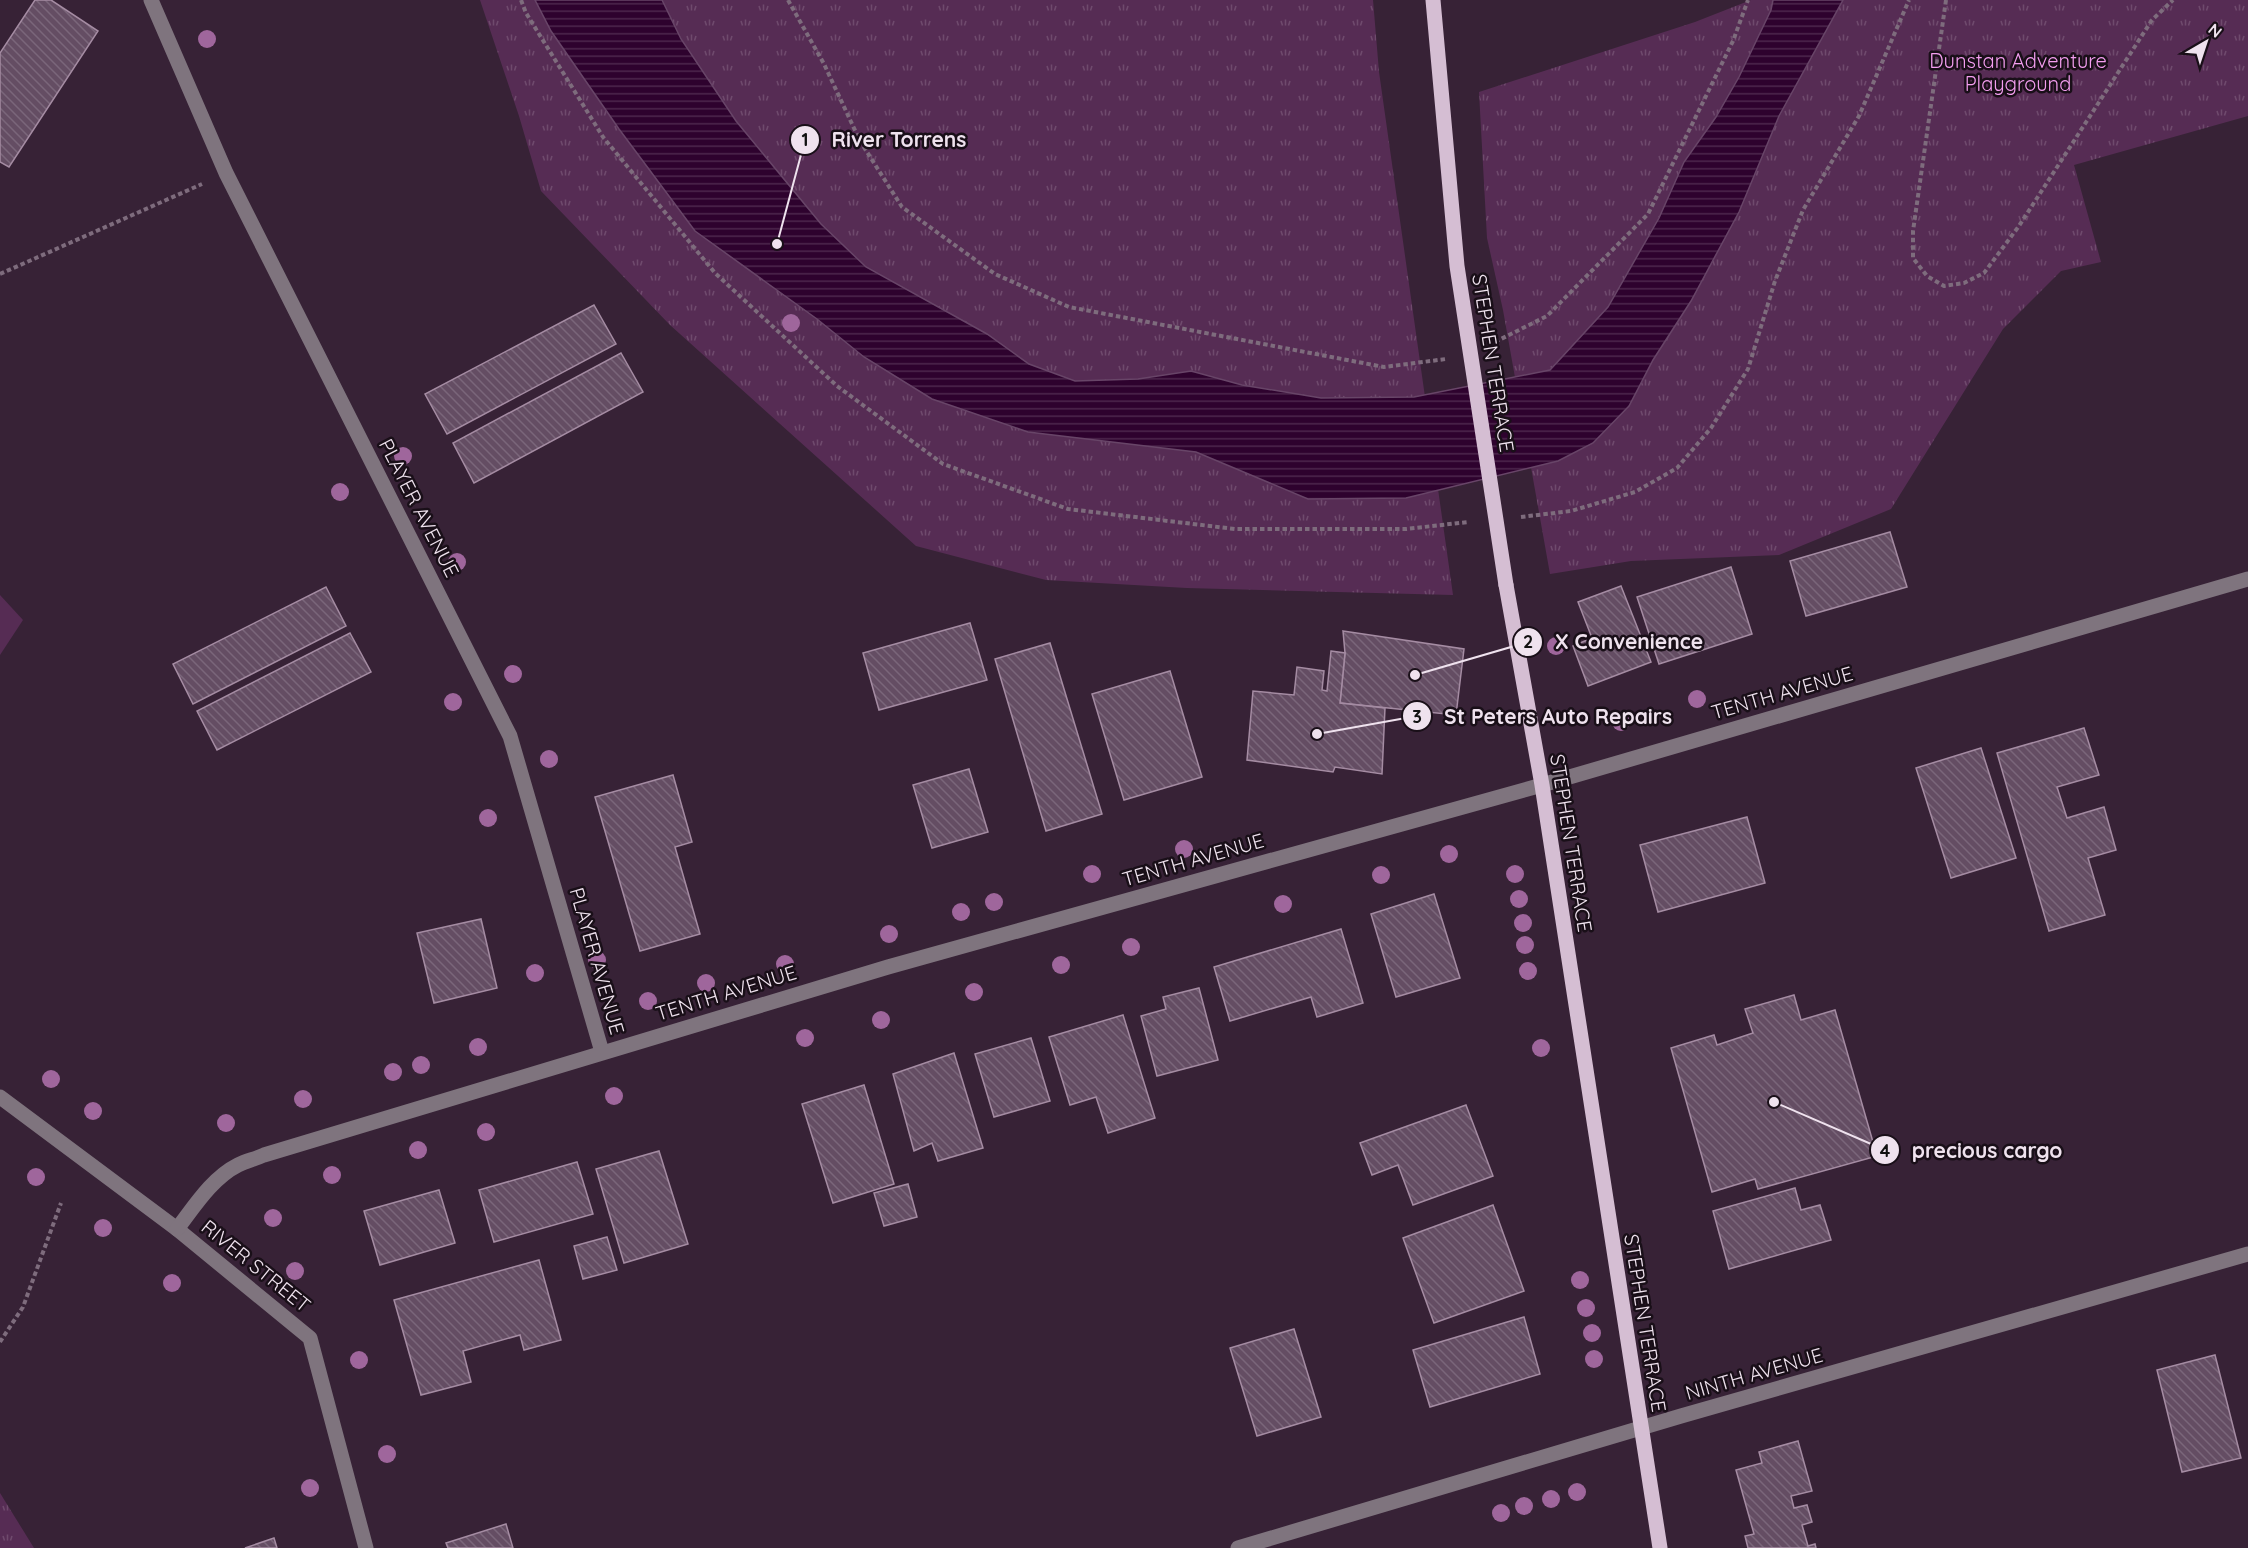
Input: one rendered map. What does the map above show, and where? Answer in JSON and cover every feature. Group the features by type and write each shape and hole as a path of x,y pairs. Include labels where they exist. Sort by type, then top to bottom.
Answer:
{"main road":[{"name":"STEPHEN TERRACE","path":"1433,0 1457,266 1506,585 1542,785 1660,1548"}],"street":[{"name":"PLAYER AVENUE","path":"152,0 226,173 510,736 602,1052"},
{"name":"TENTH AVENUE","path":"177,1229 202,1196 236,1166 264,1155 888,967 1542,785 2248,579"},
{"name":"RIVER STREET","path":"0,1097 177,1229 310,1338 366,1548"},
{"name":"NINTH AVENUE","path":"1238,1548 2248,1254"}],"path":[{"path":"521,0 526,13 603,137 715,273 837,386 943,464 1068,509 1235,529 1406,529 1477,521"},
{"path":"788,0 824,64 860,141 902,207 995,274 1069,307 1384,367 1447,358"},
{"path":"1488,346 1547,316 1647,214 1732,41 1748,0"},
{"path":"1512,518 1571,511 1635,492 1677,468 1711,428 1748,369 1775,281 1803,210 1859,116 1909,0"},
{"path":"1946,0 1932,111 1913,231 1913,258 1928,276 1944,286 1964,283 1984,273 2019,226 2152,20 2173,0"},
{"path":"0,274 226,173"},
{"path":"0,1342 23,1307 60,1203"}],"green space":[{"path":"480,0 1373,0 1379,72 1453,595 1187,588 1046,580 916,546 670,325 541,191 519,116"},
{"name":"Dunstan Adventure Playground","path":"1751,0 2248,0 2248,116 2074,165 2101,262 2061,271 2003,329 1891,509 1779,555 1631,561 1550,574 1503,310 1487,238 1479,92 1695,22"},
{"path":"0,595 23,620 0,655"},
{"path":"0,1493 34,1548 0,1548"}],"shaded area":[{"path":"535,0 662,0 681,39 736,121 821,224 866,267 987,334 1029,364 1075,381 1138,379 1191,371 1242,385 1321,398 1414,397 1550,370 1608,307 1659,218 1684,162 1716,117 1739,77 1771,10 1773,0 1843,0 1779,116 1739,212 1691,301 1653,360 1629,406 1593,443 1558,461 1406,498 1308,499 1196,452 1028,432 932,399 864,357 817,319 695,231 619,129 551,31"}],"building":[{"path":"35,0 51,0 98,31 9,167 0,162 0,53"},
{"path":"594,305 616,344 447,434 425,394"},
{"path":"621,353 643,392 474,483 453,443"},
{"path":"1890,532 1907,587 1806,616 1790,561"},
{"path":"1731,567 1752,634 1659,664 1637,597"},
{"path":"1621,586 1651,662 1588,686 1573,646 1592,638 1578,602"},
{"path":"326,587 346,626 193,704 173,664"},
{"path":"970,623 987,680 879,710 863,653"},
{"path":"1343,631 1464,649 1456,715 1340,703 1345,653"},
{"path":"350,633 371,672 217,750 197,711"},
{"path":"1050,643 1102,814 1046,831 995,659"},
{"path":"1331,651 1345,653 1340,703 1385,708 1382,774 1335,767 1333,772 1247,760 1253,691 1294,695 1297,667 1324,671 1322,690 1327,691"},
{"path":"1170,671 1202,777 1124,800 1092,694"},
{"path":"2084,728 2099,775 2057,787 2067,818 2104,807 2116,850 2088,858 2105,915 2049,931 1997,753"},
{"path":"1981,748 2016,858 1951,878 1916,768"},
{"path":"969,769 988,832 932,848 913,785"},
{"path":"673,775 692,842 675,847 700,934 640,951 595,797"},
{"path":"1747,817 1765,883 1658,912 1640,845"},
{"path":"1434,894 1460,978 1396,997 1371,914"},
{"path":"481,919 497,988 434,1003 417,933"},
{"path":"1341,929 1363,1003 1317,1017 1311,997 1230,1021 1214,967"},
{"path":"1199,988 1218,1060 1157,1076 1141,1016 1166,1009 1163,997"},
{"path":"1794,995 1801,1020 1835,1010 1877,1156 1758,1189 1755,1179 1712,1192 1671,1048 1714,1035 1717,1045 1753,1033 1745,1009"},
{"path":"1123,1015 1155,1118 1108,1133 1096,1097 1070,1105 1049,1037"},
{"path":"1031,1038 1050,1101 994,1117 975,1054"},
{"path":"954,1053 983,1148 938,1161 932,1143 914,1151 893,1074"},
{"path":"864,1085 894,1184 833,1203 802,1104"},
{"path":"1466,1105 1493,1176 1413,1205 1398,1165 1372,1175 1360,1143"},
{"path":"659,1151 688,1244 624,1263 596,1169"},
{"path":"577,1162 593,1214 494,1242 479,1190"},
{"path":"908,1184 917,1217 884,1226 874,1193"},
{"path":"1795,1188 1801,1210 1820,1205 1831,1240 1729,1269 1713,1211"},
{"path":"439,1190 455,1243 380,1265 364,1211"},
{"path":"1493,1205 1524,1291 1434,1323 1403,1238"},
{"path":"607,1237 617,1270 583,1279 574,1246"},
{"path":"539,1260 561,1340 524,1350 520,1335 463,1351 471,1382 421,1395 394,1300"},
{"path":"1524,1317 1540,1374 1430,1407 1413,1350"},
{"path":"1294,1329 1321,1417 1257,1436 1230,1348"},
{"path":"2215,1355 2241,1458 2182,1472 2157,1370"},
{"path":"1798,1441 1812,1491 1791,1496 1794,1508 1807,1505 1812,1522 1802,1525 1808,1546 1815,1544 1816,1548 1748,1548 1745,1536 1754,1534 1736,1470 1762,1463 1759,1452"},
{"path":"506,1524 513,1548 448,1548 446,1543"},
{"path":"274,1538 277,1548 245,1548"}],"place":[{"name":"River Torrens","path":"777,244"},
{"name":"X Convenience","path":"1415,675"},
{"name":"St Peters Auto Repairs","path":"1317,734"},
{"name":"precious cargo","path":"1774,1102"}]}
